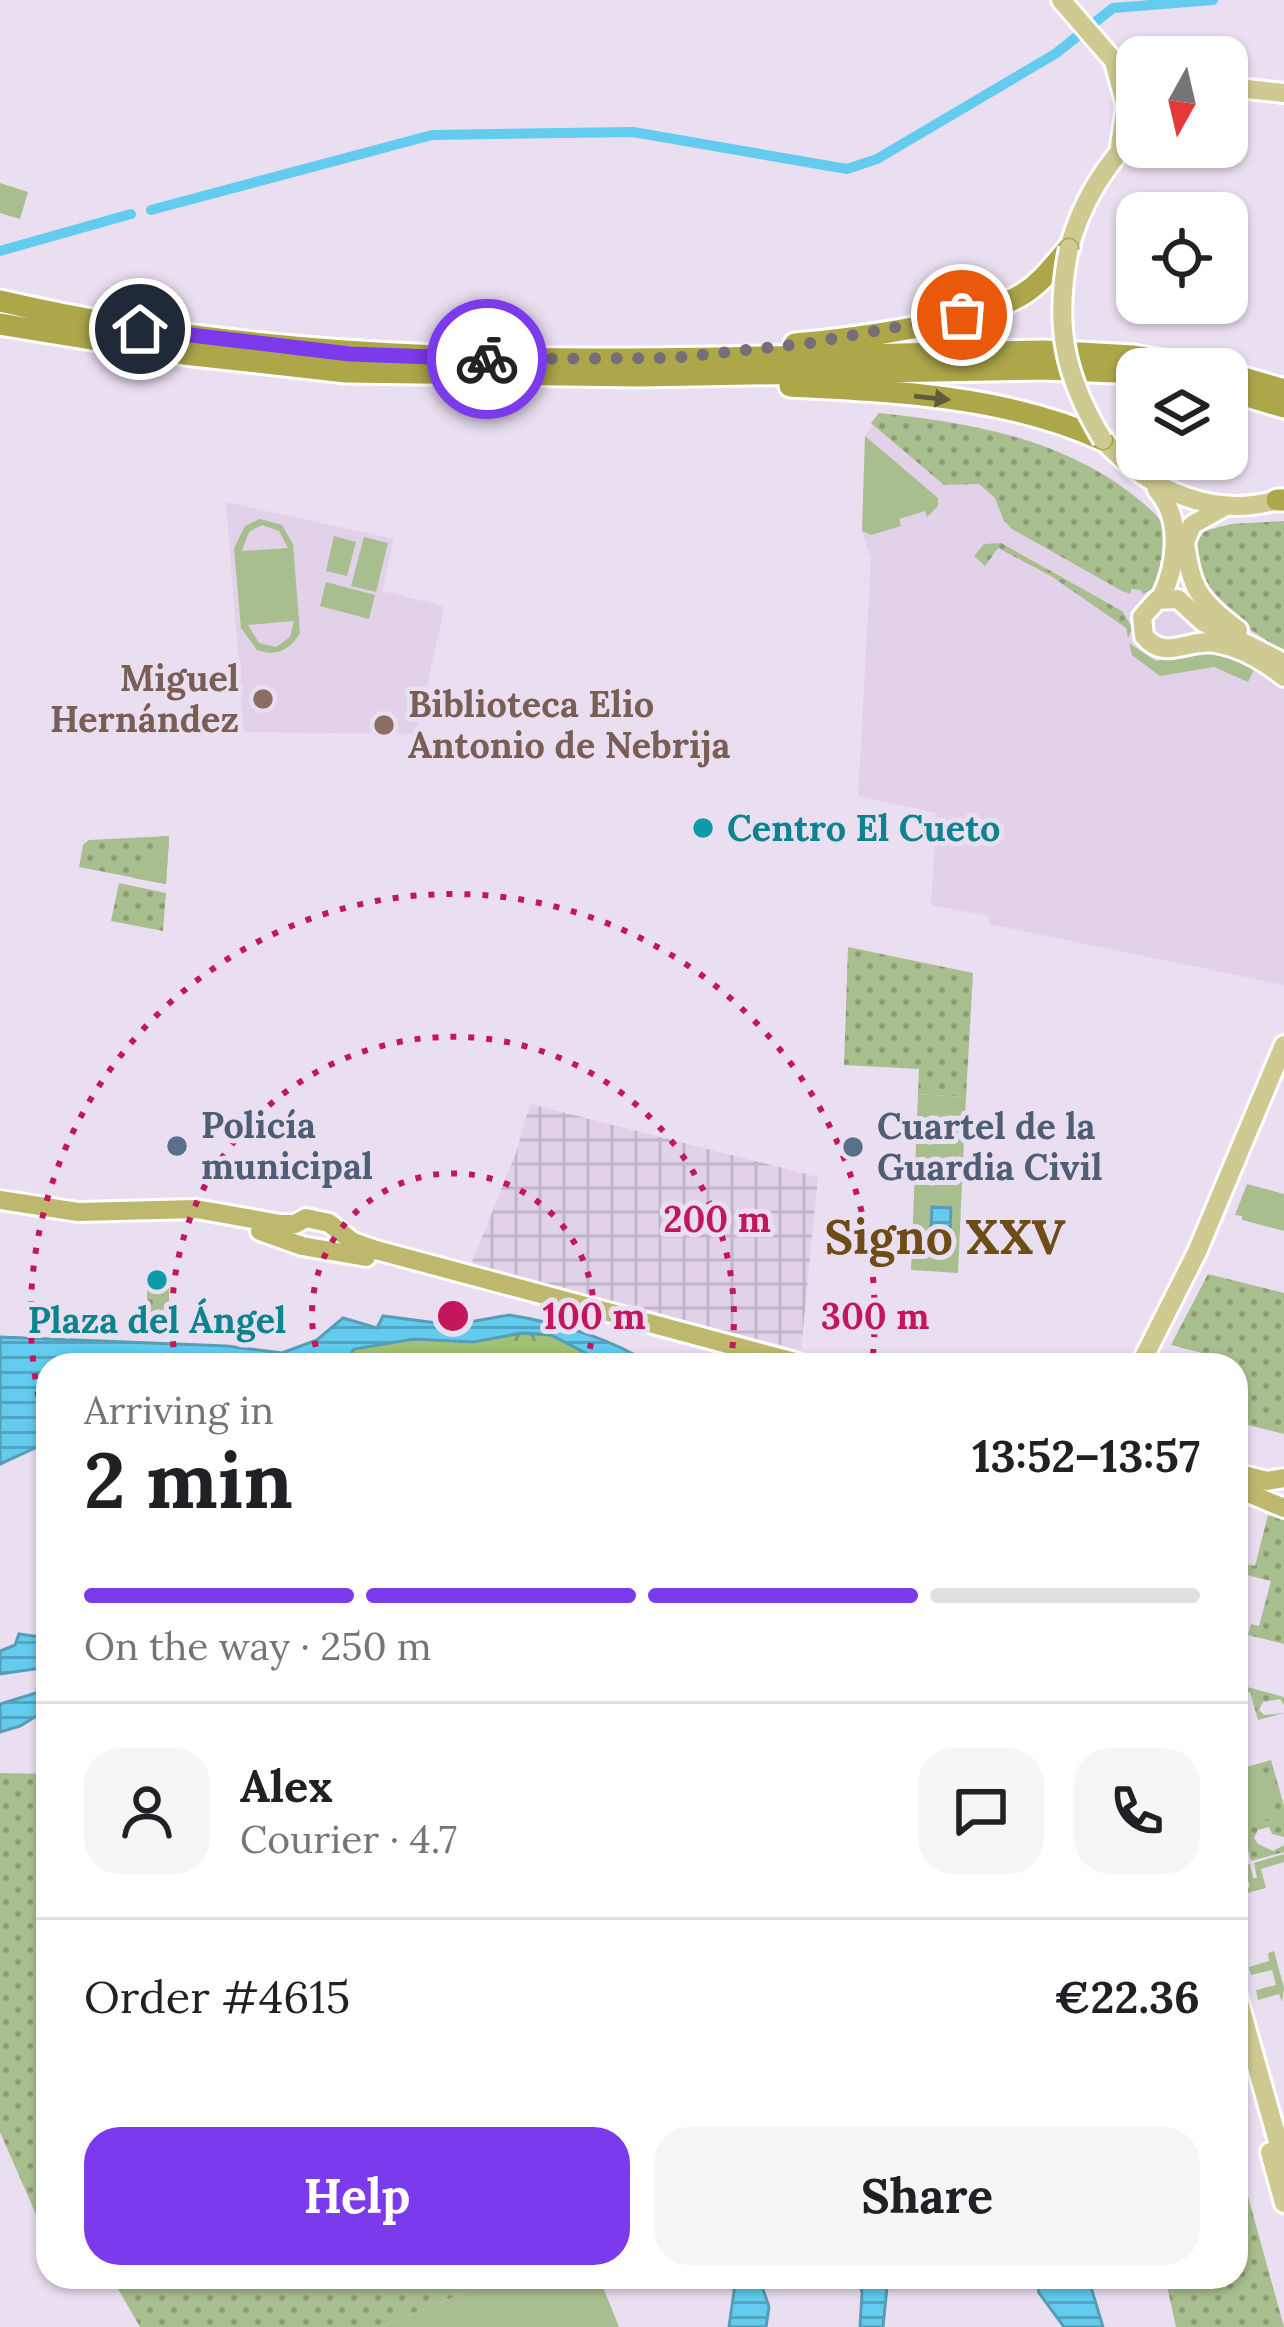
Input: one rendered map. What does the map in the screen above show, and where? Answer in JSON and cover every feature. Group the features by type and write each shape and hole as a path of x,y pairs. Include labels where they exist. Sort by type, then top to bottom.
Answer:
{"highway":[{"path":"673,358 810,343 990,307 1018,297 1042,280 1069,248"},
{"path":"0,301 192,346 456,360 1043,351 1116,355"},
{"path":"0,324 192,346 346,372 640,376 1043,369 1116,372"},
{"path":"640,376 685,383 817,387 1008,408 1060,420 1103,440"},
{"path":"1248,379 1284,390"},
{"path":"1248,396 1284,407"},
{"path":"0,1200 78,1212 196,1209 335,1242 721,1353"},
{"path":"0,1209 94,1221 196,1216 294,1233"},
{"path":"294,1233 301,1219 320,1220 329,1223 335,1242"},
{"path":"335,1242 760,1353"},
{"path":"1272,1485 1284,1508"}],"main road":[{"path":"1061,0 1116,68"},
{"path":"1248,89 1284,93"},
{"path":"1116,155 1088,196 1069,248 1061,296 1064,346 1073,385 1103,440 1116,452"},
{"path":"1147,480 1173,512 1175,526 1169,581 1161,598"},
{"path":"1148,480 1173,494 1227,506 1282,499"},
{"path":"1227,506 1192,525 1185,541 1178,576 1189,609 1194,630 1186,643 1159,649 1144,636 1142,617 1147,608 1170,597 1189,609 1284,663"},
{"path":"1185,541 1188,568 1201,598 1248,642"},
{"path":"1186,643 1233,647 1284,677"},
{"path":"1146,1353 1197,1252 1284,1045"},
{"path":"1159,1353 1206,1258 1284,1073"},
{"path":"1248,2035 1284,2163"},
{"path":"1248,2075 1284,2203"}],"shaded area":[{"path":"879,413 1017,436 1057,451 1112,478 1149,508 1166,536 1192,547 1204,531 1284,521 1284,985 989,924 989,916 931,905 936,813 858,796 871,559 862,531 865,436"},
{"path":"226,502 394,539 382,591 444,610 416,734 244,732"},
{"path":"530,1104 818,1177 801,1350 470,1267 516,1153"}],"green space":[{"path":"0,183 28,192 20,219 0,213"},
{"path":"879,413 1016,437 1109,478 1151,510 1165,530 1155,588 1142,594 1141,590 1122,591 1012,529 995,498 979,484 944,485 871,423"},
{"path":"865,436 938,498 938,506 927,517 925,511 899,519 901,526 871,535 862,531"},
{"path":"260,519 282,525 293,544 300,633 287,648 276,652 257,650 241,628 234,548 245,526","holes":["262,525 279,531 288,548 242,551 249,532","294,621 290,637 276,647 259,643 248,625"]},
{"path":"1284,521 1284,652 1229,615 1200,584 1193,548 1204,531"},
{"path":"334,536 356,542 347,576 326,571"},
{"path":"364,537 388,543 376,592 351,586"},
{"path":"1001,543 1122,611 1133,629 1128,638 1126,628 1051,576 998,548 985,566 974,556 984,544"},
{"path":"326,582 375,595 369,619 320,606"},
{"path":"1129,643 1156,661 1208,651 1255,668 1248,682 1214,667 1160,676 1132,655"},
{"path":"169,836 166,884 79,867 83,845 89,840"},
{"path":"169,841 166,884 133,878 134,868"},
{"path":"119,883 166,893 163,931 111,921"},
{"path":"848,947 973,973 966,1097 918,1094 919,1069 844,1065"},
{"path":"918,1094 966,1097 958,1273 911,1270"},
{"path":"1247,1184 1284,1194 1284,1231 1235,1215"},
{"path":"1208,1274 1284,1293 1284,1434 1248,1425 1248,1353 1202,1353 1171,1345"},
{"path":"147,1278 169,1278 169,1320 147,1321"},
{"path":"522,1333 551,1335 586,1353 350,1353 414,1339 473,1342"},
{"path":"1268,1515 1284,1518 1284,1644 1248,1635 1251,1624 1259,1626 1271,1581 1248,1575 1248,1564 1255,1566"},
{"path":"1248,1687 1284,1697 1284,1705 1280,1699 1263,1702 1259,1710 1264,1715 1284,1713 1258,1720"},
{"path":"1271,1760 1284,1806 1284,1837 1272,1834 1269,1827 1258,1830 1254,1838 1273,1851 1284,1845 1284,1852 1251,1861 1248,1850 1248,1767"},
{"path":"1262,1768 1276,1817 1251,1824 1248,1772"},
{"path":"0,1773 36,1774 36,2214 0,2132"},
{"path":"1284,1854 1284,1862 1261,1869 1266,1888 1248,1893 1248,1864 1257,1878 1254,1863"},
{"path":"1274,1951 1284,1988 1282,2002 1279,1994 1258,2000 1256,1990 1276,1985 1272,1970 1251,1975 1249,1967 1269,1961 1268,1953"},
{"path":"1248,2196 1284,2327 1176,2327 1168,2289 1248,2289"},
{"path":"118,2289 473,2289 381,2327 140,2327"},
{"path":"473,2289 604,2289 619,2327 381,2327"}],"water":[{"path":"932,1207 951,1208 949,1249 930,1248"},
{"path":"509,1315 583,1332 631,1353 586,1353 551,1335 522,1333 473,1342 414,1339 351,1353 282,1353 317,1340 343,1318 377,1328 383,1316 452,1325"},
{"path":"0,1337 227,1346 282,1353 36,1353 36,1448 0,1464"},
{"path":"19,1634 36,1636 36,1669 0,1674 0,1651 15,1645"},
{"path":"36,1693 36,1716 0,1732 0,1704"},
{"path":"734,2289 763,2289 769,2307 766,2327 729,2327"},
{"path":"861,2289 887,2289 883,2327 860,2327"},
{"path":"1038,2289 1092,2289 1103,2327 1064,2327"}],"waterway":[{"path":"151,210 432,135 633,132 847,169 877,159 1055,54 1113,8 1213,0"},
{"path":"0,251 131,214"}],"way so far":[{"path":"487,359 673,358 810,343 962,315"}],"place":[{"name":"Miguel Hernández","path":"263,699"},
{"name":"Biblioteca Elio Antonio de Nebrija","path":"384,725"},
{"name":"Centro El Cueto","path":"703,828"},
{"name":"Policía municipal","path":"177,1146"},
{"name":"Cuartel de la Guardia Civil","path":"853,1147"},
{"name":"Plaza del Ángel","path":"157,1280"}],"district":[{"name":"Signo XXV","path":"945,1237"}],"route":[{"path":"140,329 350,354 487,359"}]}
